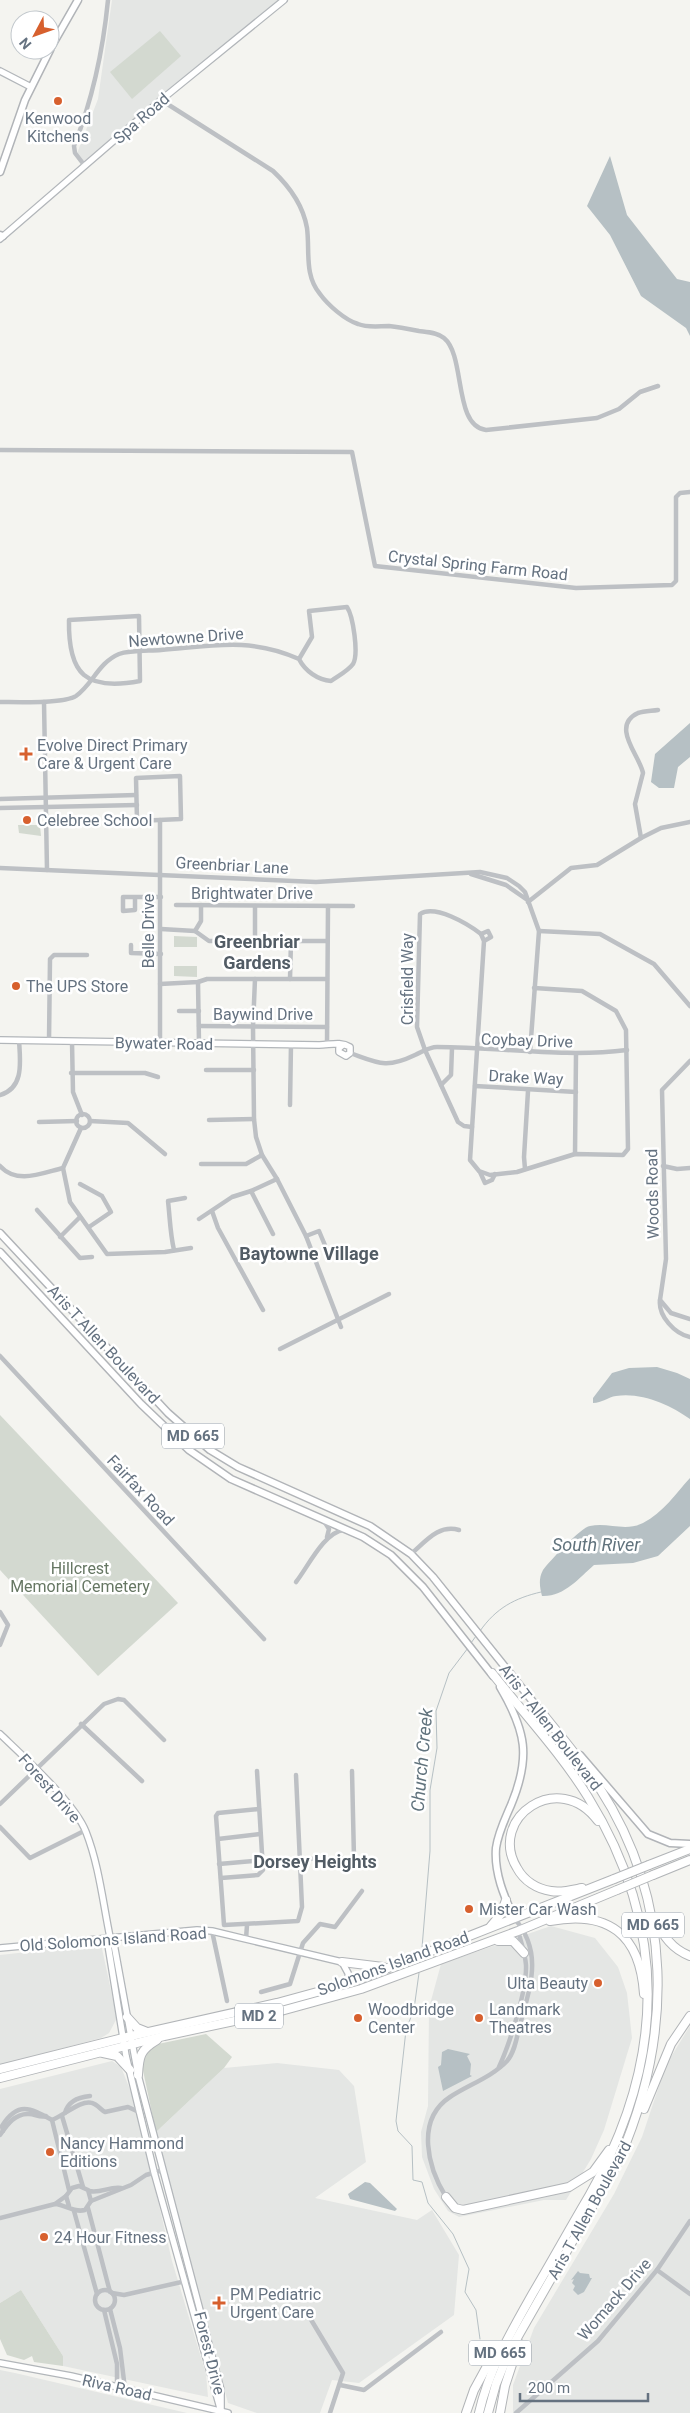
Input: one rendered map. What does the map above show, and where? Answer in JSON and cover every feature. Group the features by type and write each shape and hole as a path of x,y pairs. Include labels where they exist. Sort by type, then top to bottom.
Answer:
{"highway":[{"name":"Aris T Allen Boulevard","path":"479,2413 488,2380 502,2348 594,2186 623,2130 638,2080 648,2005 644,1938 632,1891 616,1849 598,1813 576,1778 490,1672"},
{"name":"Aris T Allen Boulevard","path":"488,2413 496,2384 509,2352 619,2160 631,2133 647,2083 656,2032 658,1961 655,1935 644,1886 622,1828 606,1800 588,1771 543,1714"},
{"path":"594,1886 550,1891 533,1885 526,1880 515,1865 510,1846 513,1828 518,1818 539,1801 549,1798 570,1799 578,1802 593,1814 616,1849"},
{"name":"Solomons Island Road","path":"0,2078 101,2052 147,2032 277,2004 350,1983 690,1849"},
{"name":"Solomons Island Road","path":"0,2069 128,2041 164,2036 281,2011 354,1992 520,1930 690,1860"},
{"path":"669,1869 690,1866"},
{"path":"644,1886 665,1938 675,1948 690,1956"},
{"path":"490,1927 501,1914 506,1900"},
{"path":"534,1924 573,1917 594,1919 611,1927 625,1939 635,1954 641,1974 645,2038"},
{"path":"514,1918 520,1930"},
{"path":"486,1942 510,1940 524,1953"},
{"path":"342,1962 373,1967 390,1967"},
{"path":"354,1992 359,1984 380,1976 400,1963"},
{"path":"281,2011 311,1998 348,1987 350,1983"},
{"path":"619,2160 636,2128 671,2044 690,2016"},
{"path":"128,2017 137,2027 147,2032"},
{"path":"138,2075 138,2058 147,2046 164,2036"},
{"path":"101,2052 117,2056 130,2070"},
{"path":"446,2197 455,2208 463,2210 569,2187 593,2172 623,2130"},
{"path":"466,2413 482,2373 508,2328 531,2297"},
{"path":"500,2413 510,2368 538,2302"}],"main road":[{"path":"60,32 78,0"},
{"name":"Spa Road","path":"1,237 161,100 284,0"},
{"path":"0,172 32,87 45,60"},
{"path":"0,71 32,87"},
{"name":"Bywater Road","path":"0,1040 328,1045 336,1042 341,1046"},
{"path":"341,1046 349,1046 350,1053 348,1056 342,1056 341,1046"},
{"name":"Aris T Allen Boulevard","path":"0,1233 162,1406 210,1450 238,1467 370,1526 412,1554 464,1615 543,1714"},
{"name":"Aris T Allen Boulevard","path":"0,1252 147,1410 195,1455 231,1479 323,1519 378,1546 404,1566 490,1672"},
{"path":"490,1672 519,1722 525,1753 521,1777 496,1846 496,1868 514,1918"},
{"path":"543,1714 648,1834 670,1843 690,1844"},
{"name":"Forest Drive","path":"0,1734 35,1768 75,1813 86,1830 94,1855 110,1937 114,1944 128,2017 130,2070 154,2172 183,2281 221,2412"},
{"name":"Old Solomons Island Road","path":"0,1948 197,1930 212,1931 342,1962"},
{"name":"Forest Drive","path":"110,1937 108,1945 128,2041 190,2280 221,2390 221,2412"},
{"path":"342,1962 348,1973 350,1983"},
{"name":"Riva Road","path":"0,2359 35,2370"},
{"name":"Riva Road","path":"2,2364 117,2387 228,2413"}],"street":[{"path":"85,166 74,153 74,146 96,83 108,0"},
{"path":"161,100 265,166 288,186 299,205 307,229 307,258 313,282 320,295 330,304 358,324 417,330 438,334 445,339 452,351 468,415 478,428 486,430 530,427 597,418 619,409 640,392 658,386"},
{"name":"Crystal Spring Farm Road","path":"0,450 352,452 375,566 576,588 672,585 676,581 676,497 680,493 690,492"},
{"name":"Newtowne Drive","path":"0,702 44,702 75,697 90,681 97,670 107,661 121,653 213,645 248,644 276,648 299,659 302,664 322,680 332,681 352,666 355,659 351,612 347,607 309,611 312,637 299,659"},
{"path":"139,616 140,681 106,684 90,681 73,661 69,639 69,620 139,616"},
{"path":"44,702 47,870"},
{"path":"641,838 635,804 643,773 631,749 626,729 628,722 639,713 658,710"},
{"path":"180,776 180,819 137,820 136,795 136,778 180,776"},
{"path":"0,799 136,795"},
{"path":"0,808 137,804"},
{"name":"Belle Drive","path":"160,820 159,874 162,929 160,1043"},
{"path":"530,1052 539,931 527,900 570,868 597,865 641,838 662,828 690,822"},
{"name":"Greenbriar Lane","path":"0,868 316,882 463,873 493,879 527,900"},
{"path":"135,897 161,897"},
{"name":"Brightwater Drive","path":"176,905 352,906"},
{"path":"195,931 201,921 201,905"},
{"path":"255,906 255,941"},
{"path":"328,906 328,1045"},
{"name":"Crisfield Way","path":"425,1050 418,1026 420,914 433,910 467,924 481,934"},
{"path":"162,929 195,931 210,940 327,940"},
{"path":"484,940 491,937 490,933 483,931 481,934 484,940 470,1160 480,1172 485,1183 492,1180 495,1174"},
{"path":"539,931 600,934 654,964 690,1006"},
{"path":"290,979 292,941"},
{"path":"131,945 131,953 161,954"},
{"path":"49,1041 50,959 54,955 87,955"},
{"path":"160,984 198,982 207,979 327,979"},
{"path":"255,979 253,1044 256,1138 262,1155 277,1179 306,1236 341,1327"},
{"path":"198,982 199,1043"},
{"path":"480,1172 490,1175 525,1169 575,1154 623,1155 628,1149 626,1030 616,1011 582,991 534,988"},
{"path":"179,1011 199,1011"},
{"name":"Baywind Drive","path":"199,1026 327,1027"},
{"path":"0,1095 8,1093 19,1080 19,1040"},
{"path":"72,1042 71,1073 73,1092 82,1115"},
{"path":"290,1105 291,1044"},
{"name":"Coybay Drive","path":"425,1050 434,1047 576,1054 627,1050"},
{"path":"441,1086 449,1079 451,1074 452,1048"},
{"path":"350,1053 378,1064 389,1064 400,1062 425,1050 458,1122 472,1127"},
{"path":"575,1154 576,1054"},
{"name":"Woods Road","path":"660,1300 666,1259 662,1090 690,1061"},
{"path":"206,1070 254,1070"},
{"path":"71,1073 144,1072 158,1076"},
{"name":"Drake Way","path":"475,1086 528,1091 576,1092"},
{"path":"525,1169 528,1091"},
{"path":"82,1115 88,1117 90,1121 128,1123 165,1154"},
{"path":"39,1122 77,1121 82,1115"},
{"path":"209,1120 254,1119"},
{"path":"77,1121 81,1128"},
{"path":"90,1121 88,1126 81,1128 63,1168 70,1202 107,1254 191,1248"},
{"path":"201,1164 246,1164 262,1155"},
{"path":"0,1166 12,1176 24,1178 63,1168"},
{"path":"663,1166 677,1169 690,1168"},
{"path":"199,1219 232,1197 277,1179"},
{"path":"80,1184 102,1196 111,1212 89,1227"},
{"path":"251,1191 273,1234"},
{"path":"174,1250 169,1227 171,1221 168,1201 185,1198"},
{"path":"37,1210 80,1258 92,1257"},
{"path":"212,1211 218,1228 263,1310"},
{"path":"60,1237 80,1217"},
{"path":"306,1236 319,1231 327,1250"},
{"path":"280,1349 389,1294"},
{"path":"660,1300 671,1313 690,1319"},
{"path":"660,1300 660,1312 680,1333 690,1337"},
{"name":"Fairfax Road","path":"0,1356 264,1639"},
{"path":"323,1519 329,1529 327,1538"},
{"path":"412,1554 439,1531 452,1528 460,1530"},
{"path":"296,1582 327,1538 336,1531 345,1530"},
{"path":"0,1612 8,1626 0,1645"},
{"path":"0,1804 35,1768 104,1704 118,1699 124,1700 164,1740"},
{"path":"81,1724 142,1781"},
{"path":"220,1878 258,1875 263,1870 257,1771"},
{"path":"300,1858 354,1858 352,1772"},
{"path":"259,1809 218,1813 216,1816 224,1925 298,1921 302,1907 296,1775"},
{"path":"0,1827 30,1858 86,1830"},
{"path":"218,1839 260,1834"},
{"path":"219,1864 263,1860"},
{"path":"261,1992 290,1984 302,1944 320,1924 335,1927 362,1891"},
{"path":"246,1939 247,1925"},
{"path":"497,2070 522,1993 526,1965 520,1930"},
{"path":"446,2197 434,2175 428,2152 432,2118 436,2110 448,2098 497,2070 509,2059 514,2049 533,1976 533,1960 520,1930"},
{"path":"212,1931 227,2001"},
{"path":"83,2187 64,2115 67,2107 76,2100 90,2096"},
{"path":"52,2120 85,2102 91,2102 105,2112 128,2107 140,2112"},
{"path":"1,2133 18,2115 46,2116 52,2120 69,2190"},
{"path":"91,2201 154,2172 163,2170"},
{"path":"0,2218 55,2204 66,2196 69,2190 75,2187 83,2187 98,2192 114,2187 121,2188"},
{"path":"88,2190 91,2201 88,2208 115,2302"},
{"path":"66,2196 69,2206"},
{"path":"55,2204 69,2206 74,2210 82,2211 88,2208"},
{"path":"74,2210 97,2294 95,2304 104,2310 117,2364 117,2387"},
{"name":"Womack Drive","path":"516,2413 598,2341 657,2270 690,2221"},
{"path":"657,2270 690,2294"},
{"path":"104,2310 110,2309 124,2295 190,2280"},
{"path":"97,2294 104,2290 124,2295"},
{"path":"110,2309 122,2356 126,2389"},
{"path":"310,2318 343,2373 330,2413"},
{"path":"340,2385 364,2390 441,2332"}],"shaded area":[{"path":"112,0 280,0 84,164 79,162 76,156 98,99"},
{"path":"551,1926 595,1938 618,1967 627,1993 632,2038 604,2130 591,2159 566,2200 544,2200 459,2217 448,2211 434,2189 422,2157 421,2132 428,2106 429,2008 441,1964"},
{"path":"101,1944 117,2018 109,2033 101,2038 0,2065 0,1955"},
{"path":"690,2026 690,2413 513,2413 513,2385 534,2328 614,2194 642,2137 666,2065"},
{"path":"112,2061 121,2067 135,2102 172,2261 206,2374 208,2397 63,2366 63,2356 21,2290 0,2303 0,2089"},
{"path":"277,2063 339,2070 354,2086 366,2162 315,2198 417,2220 432,2210 459,2255 454,2315 359,2383 332,2380 320,2413 257,2413 228,2403 156,2132 224,2068"},
{"path":"0,2370 15,2373 187,2413 0,2413"}],"green space":[{"path":"160,31 181,56 132,99 110,72"},
{"path":"18,825 40,825 41,836 19,833"},
{"path":"174,936 197,937 197,947 174,947"},
{"path":"174,966 197,966 197,977 174,976"},
{"name":"Hillcrest Memorial Cemetery","path":"0,1415 178,1603 98,1676 0,1570"},
{"path":"206,2034 232,2057 224,2068 156,2132 141,2061 149,2048 158,2044"},
{"path":"21,2290 63,2356 63,2366 34,2362 32,2356 24,2360 7,2355 0,2339 0,2303"}],"water":[{"path":"610,156 627,215 677,279 690,282 690,336 686,328 641,296 610,235 587,206"},
{"path":"690,723 690,757 678,767 674,788 659,788 651,782 655,754"},
{"path":"657,1367 690,1379 690,1419 665,1405 636,1396 616,1396 593,1403 593,1398 612,1373 629,1368"},
{"name":"South River","path":"690,1478 690,1526 658,1556 633,1563 594,1565 564,1590 542,1596 540,1587 541,1573 580,1532 590,1526 597,1525 630,1527 643,1523 657,1514"},
{"path":"448,2049 470,2054 467,2056 471,2064 470,2075 472,2076 443,2091 438,2067 441,2065 442,2052"},
{"path":"365,2182 370,2183 397,2209 395,2211 350,2199 348,2194"},
{"path":"578,2271 589,2274 590,2278 592,2278 584,2292 578,2295 573,2290 575,2286 572,2283 574,2279 571,2280"}],"waterway":[{"name":"Church Creek","path":"480,1631 499,1610 523,1597 541,1592"},
{"name":"Church Creek","path":"471,1643 476,1636"},
{"name":"Church Creek","path":"422,1948 430,1851 430,1790 437,1748 436,1711 449,1673 468,1648"},
{"path":"419,1973 414,2009 406,2030 396,2121 398,2131 412,2146 413,2180 422,2182 428,2203 453,2234 469,2269 465,2292 476,2310 480,2339"}],"place":[{"name":"Kenwood Kitchens","path":"58,101"},
{"name":"Evolve Direct Primary Care & Urgent Care","path":"26,754"},
{"name":"Celebree School","path":"27,820"},
{"name":"The UPS Store","path":"16,986"},
{"name":"Mister Car Wash","path":"469,1909"},
{"name":"Ulta Beauty","path":"598,1983"},
{"name":"Woodbridge Center","path":"358,2018"},
{"name":"Landmark Theatres","path":"479,2018"},
{"name":"Nancy Hammond Editions","path":"50,2152"},
{"name":"24 Hour Fitness","path":"44,2237"},
{"name":"PM Pediatric Urgent Care","path":"219,2303"}],"district":[{"name":"Greenbriar Gardens","path":"257,952"},
{"name":"Baytowne Village","path":"309,1254"},
{"name":"Dorsey Heights","path":"315,1862"}]}
